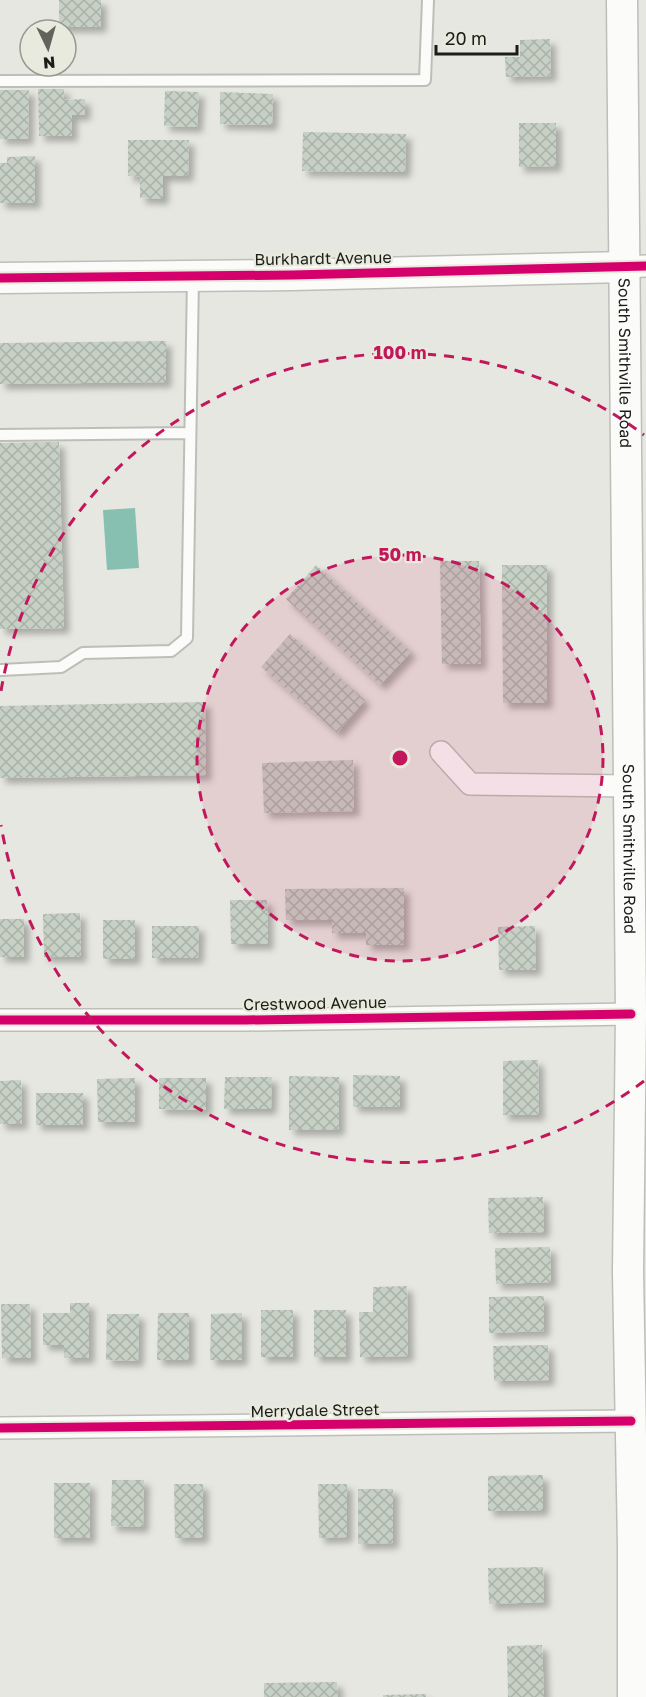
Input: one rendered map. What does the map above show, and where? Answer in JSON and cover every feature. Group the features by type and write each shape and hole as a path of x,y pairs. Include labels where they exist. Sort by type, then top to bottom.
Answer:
{"main road":[{"name":"South Smithville Road","path":"622,0 635,266 629,786 637,1272 631,1421 633,1697"},
{"name":"Burkhardt Avenue","path":"0,278 635,266"}],"street":[{"path":"441,752 470,784 629,786"},
{"name":"Crestwood Avenue","path":"0,1020 246,1020 631,1014"},
{"name":"Merrydale Street","path":"0,1428 631,1421"}],"lane":[{"path":"0,81 425,80 428,0"},
{"path":"1,670 61,667 84,653 171,651 187,638 193,275"},
{"path":"0,435 189,432"}],"shaded area":[{"path":"135,508 139,568 107,570 103,510"}],"building":[{"path":"59,0 101,0 101,27 78,27 78,18 59,18"},
{"path":"550,39 551,76 506,77 505,57 520,57 520,40"},
{"path":"38,89 64,89 64,100 85,99 85,115 72,115 72,136 39,136"},
{"path":"0,90 29,90 28,139 0,139"},
{"path":"165,91 199,92 197,127 164,126"},
{"path":"220,92 273,94 272,125 220,124"},
{"path":"519,123 556,123 556,166 519,167"},
{"path":"303,132 406,134 405,172 302,171"},
{"path":"128,140 189,140 188,176 163,176 163,199 140,198 140,177 128,176"},
{"path":"35,156 35,203 0,203 0,163 7,163 7,157"},
{"path":"166,341 166,382 0,384 0,343"},
{"path":"59,442 64,628 0,629 0,443"},
{"path":"440,561 479,561 481,664 442,664"},
{"path":"316,565 411,652 380,685 286,599"},
{"path":"502,565 547,565 547,703 503,703"},
{"path":"290,634 365,700 337,733 261,667"},
{"path":"205,702 206,775 0,778 0,706"},
{"path":"353,760 354,811 264,813 262,763"},
{"path":"404,888 404,945 366,945 366,933 332,933 332,920 286,920 285,889"},
{"path":"230,900 267,900 268,944 231,944"},
{"path":"80,913 81,957 44,957 43,914"},
{"path":"0,919 24,919 24,957 0,957"},
{"path":"103,920 135,920 135,959 103,959"},
{"path":"152,926 199,926 198,958 152,958"},
{"path":"535,926 536,970 499,970 498,927"},
{"path":"538,1060 539,1115 503,1115 503,1061"},
{"path":"353,1075 400,1076 400,1107 353,1107"},
{"path":"289,1076 339,1077 339,1130 289,1130"},
{"path":"225,1077 272,1077 271,1109 224,1109"},
{"path":"135,1078 135,1122 98,1122 97,1079"},
{"path":"159,1078 206,1078 206,1110 159,1109"},
{"path":"21,1080 22,1124 0,1124 0,1081"},
{"path":"36,1093 83,1093 83,1125 36,1125"},
{"path":"543,1197 544,1232 489,1233 488,1198"},
{"path":"550,1247 551,1282 496,1284 495,1248"},
{"path":"407,1286 408,1356 360,1357 359,1312 373,1312 373,1287"},
{"path":"544,1296 544,1331 489,1333 489,1297"},
{"path":"70,1303 89,1303 89,1358 64,1358 64,1345 43,1345 43,1313 70,1313"},
{"path":"1,1304 30,1304 31,1358 2,1358"},
{"path":"261,1310 293,1310 293,1357 261,1357"},
{"path":"314,1310 346,1310 346,1357 314,1357"},
{"path":"158,1313 189,1313 189,1360 157,1360"},
{"path":"242,1313 242,1360 210,1360 211,1314"},
{"path":"107,1314 139,1314 138,1361 106,1360"},
{"path":"548,1345 549,1380 494,1381 493,1346"},
{"path":"543,1475 543,1510 488,1511 488,1476"},
{"path":"112,1480 144,1480 143,1527 111,1526"},
{"path":"54,1483 90,1483 90,1538 54,1538"},
{"path":"174,1484 203,1484 203,1538 175,1538"},
{"path":"318,1484 347,1484 347,1537 319,1538"},
{"path":"358,1489 393,1489 393,1543 358,1544"},
{"path":"543,1567 544,1602 489,1604 488,1568"},
{"path":"542,1645 544,1697 508,1697 507,1646"},
{"path":"337,1682 338,1697 264,1697 264,1683"},
{"path":"426,1694 426,1697 383,1697 383,1695"}],"cycle path":[{"path":"0,278 292,275 646,266"},
{"path":"0,1020 246,1020 631,1014"},
{"path":"0,1428 631,1421"}]}
